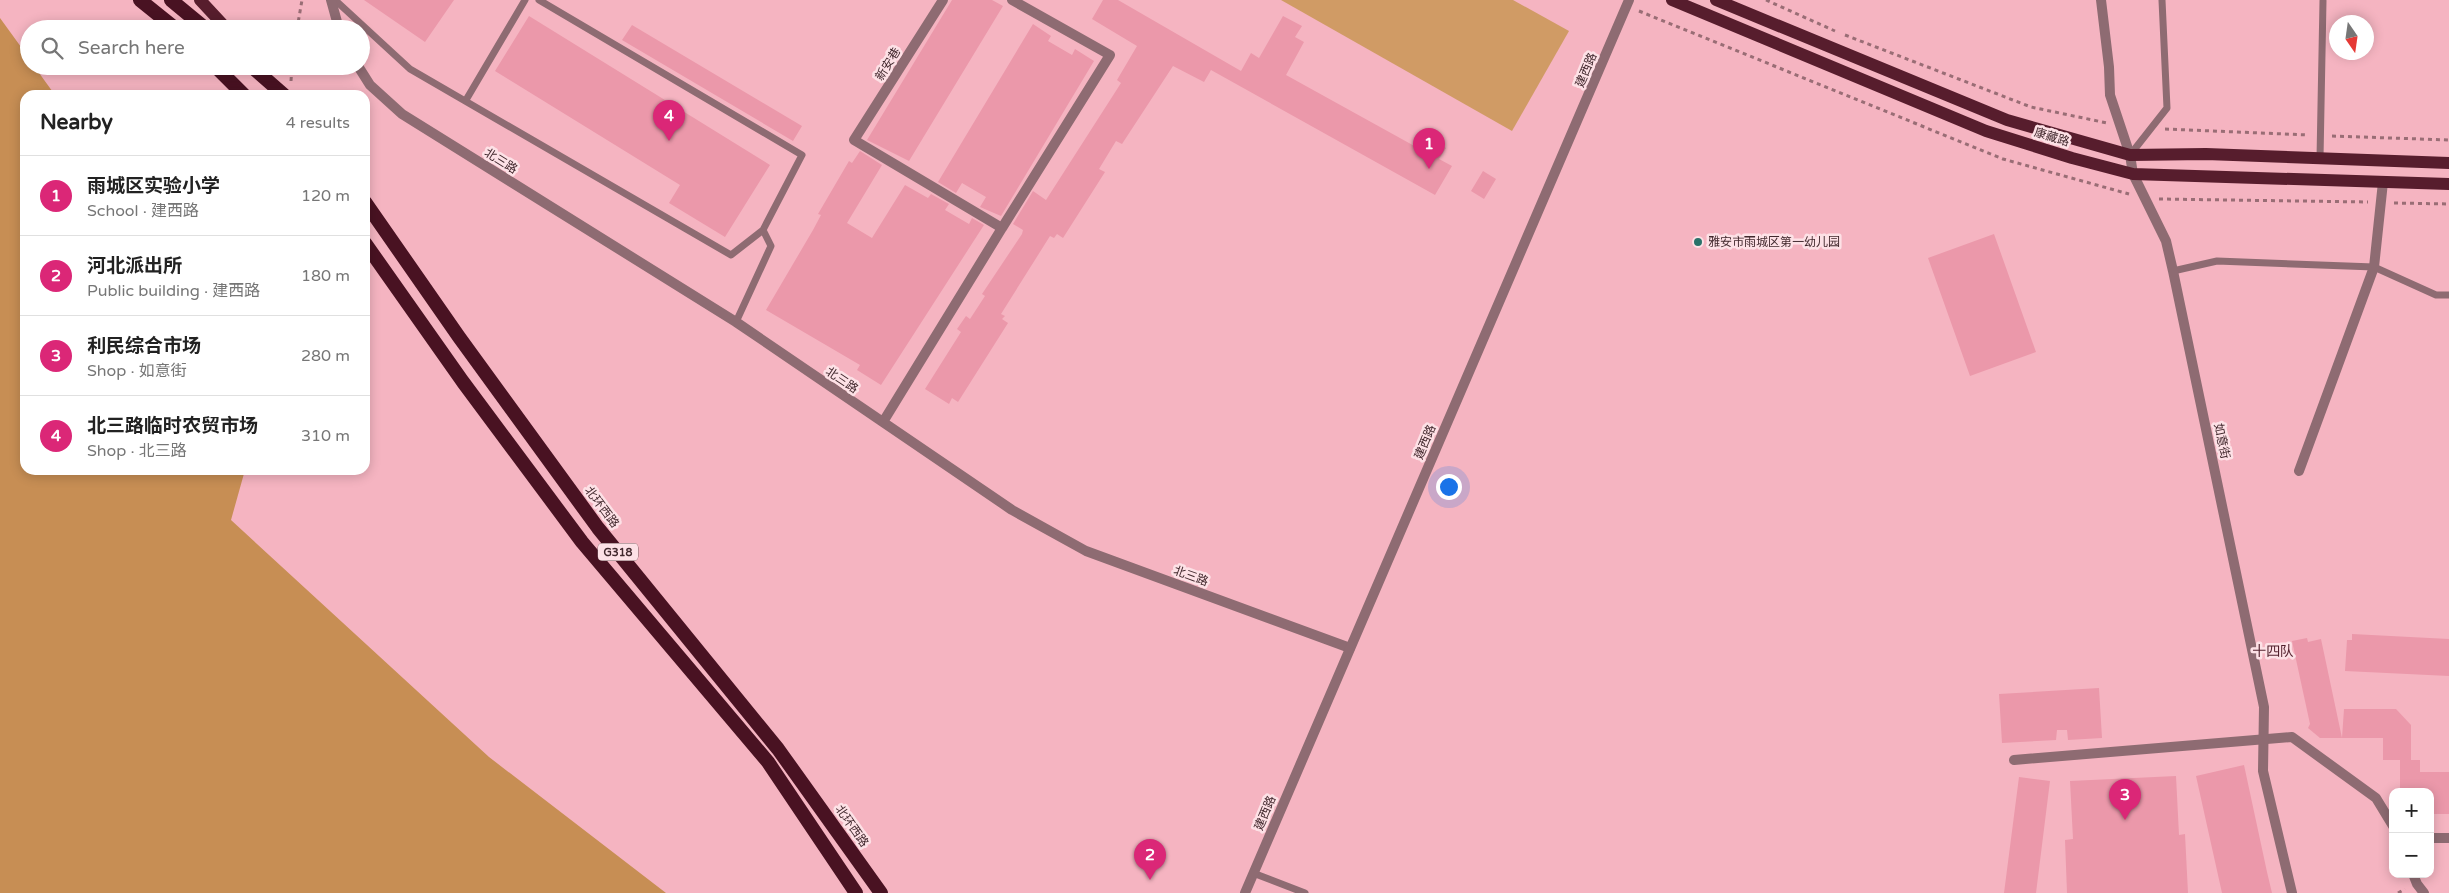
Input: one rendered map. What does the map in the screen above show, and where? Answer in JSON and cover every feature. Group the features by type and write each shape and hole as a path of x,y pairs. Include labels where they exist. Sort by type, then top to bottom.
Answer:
{"highway":[{"path":"140,0 165,20"},
{"path":"171,0 195,20"},
{"path":"225,75 239,90"},
{"path":"262,75 279,90"},
{"name":"北环西路","path":"370,209 458,337 598,528 778,749 880,893"},
{"name":"G318","path":"370,250 582,542 768,762 856,893"}],"main road":[{"path":"200,0 219,20"},
{"name":"康藏路","path":"1672,0 1986,131 2072,158 2133,174 2449,184"},
{"name":"康藏路","path":"1716,0 2007,120 2130,155 2206,154 2449,164"},
{"path":"268,75 281,90"}],"street":[{"path":"331,0 337,20"},
{"name":"新安巷","path":"943,0 854,140 1002,228"},
{"path":"883,422 1110,55 1012,0"},
{"name":"建西路","path":"1244,893 1629,0"},
{"name":"如意街","path":"2101,0 2109,67 2110,95 2130,155 2133,174 2166,241 2173,272 2264,707 2263,771 2292,893"},
{"name":"北三路","path":"364,75 370,85 402,114 736,322 1012,510 1086,551 1350,648"},
{"path":"2299,471 2374,267 2383,182"},
{"path":"2014,760 2292,737 2376,798 2389,819"},
{"path":"2434,838 2449,838"},
{"path":"2415,878 2424,893"}],"lane":[{"path":"335,0 357,20"},
{"path":"466,100 525,0"},
{"path":"370,32 410,69 731,255 762,230 802,155 539,0"},
{"path":"2130,155 2167,108 2162,0"},
{"path":"2320,158 2323,1"},
{"path":"736,322 771,246 762,230"},
{"path":"2173,272 2217,261 2374,267 2436,295 2449,295"},
{"path":"1253,873 1305,893"}],"path":[{"path":"299,20 302,0"}],"shaded area":[{"path":"1281,0 1513,0 1569,31 1512,131"},
{"path":"0,18 20,46 20,75 41,75 51,90 20,90 20,475 244,475 231,520 489,757 666,893 0,893"}],"building":[{"path":"364,0 454,0 425,42"},
{"path":"952,0 992,0 1003,6 909,161 867,140"},
{"path":"1103,0 1118,0 1241,71 1251,53 1259,58 1283,16 1302,26 1295,37 1304,42 1286,75 1418,148 1425,136 1446,148 1439,159 1452,166 1435,195 1211,70 1204,82 1173,66 1122,144 1116,141 1099,169 1105,172 1063,238 1057,234 1054,238 1050,236 1001,314 1005,316 1002,319 1008,323 958,402 952,398 949,404 925,389 961,332 957,329 966,316 970,319 985,296 982,294 1022,234 1023,230 1013,224 1033,191 1046,200 1121,83 1117,80 1137,46 1092,19"},
{"path":"529,16 770,165 725,237 669,203 680,185 495,71"},
{"path":"1033,24 1051,36 1048,41 1072,55 1075,49 1094,61 1001,216 980,207 986,197 962,183 956,193 938,182"},
{"path":"632,25 802,126 793,141 622,40"},
{"path":"860,151 882,165 847,223 872,238 905,185 928,198 931,194 949,204 945,210 969,224 972,218 984,225 881,385 857,370 860,365 766,310 813,230 821,215 818,214 849,161 852,163"},
{"path":"1483,171 1496,179 1484,199 1471,191"},
{"path":"1994,234 2036,352 1970,376 1928,258"},
{"path":"2352,634 2449,639 2449,676 2345,671 2347,640 2352,640"},
{"path":"2307,638 2308,642 2321,639 2342,738 2320,738 2308,728 2310,724 2292,641"},
{"path":"2099,688 2102,738 2068,740 2067,730 2057,730 2056,740 2002,743 1999,694"},
{"path":"2344,709 2396,709 2411,725 2411,760 2383,760 2383,738 2342,738"},
{"path":"2400,760 2420,760 2420,772 2449,772 2449,814 2434,814 2434,788 2400,788"},
{"path":"2244,765 2272,893 2222,893 2196,776"},
{"path":"2176,776 2179,835 2185,834 2188,893 2067,893 2065,840 2073,839 2070,781"},
{"path":"2019,777 2050,781 2036,893 2004,893"}],"place":[{"name":"北三路临时农贸市场","path":"669,141"},
{"name":"雨城区实验小学","path":"1429,169"},
{"name":"雅安市雨城区第一幼儿园","path":"1698,242"},
{"name":"利民综合市场","path":"2125,820"},
{"name":"河北派出所","path":"1150,880"}],"district":[{"name":"十四队","path":"2273,651"}]}
